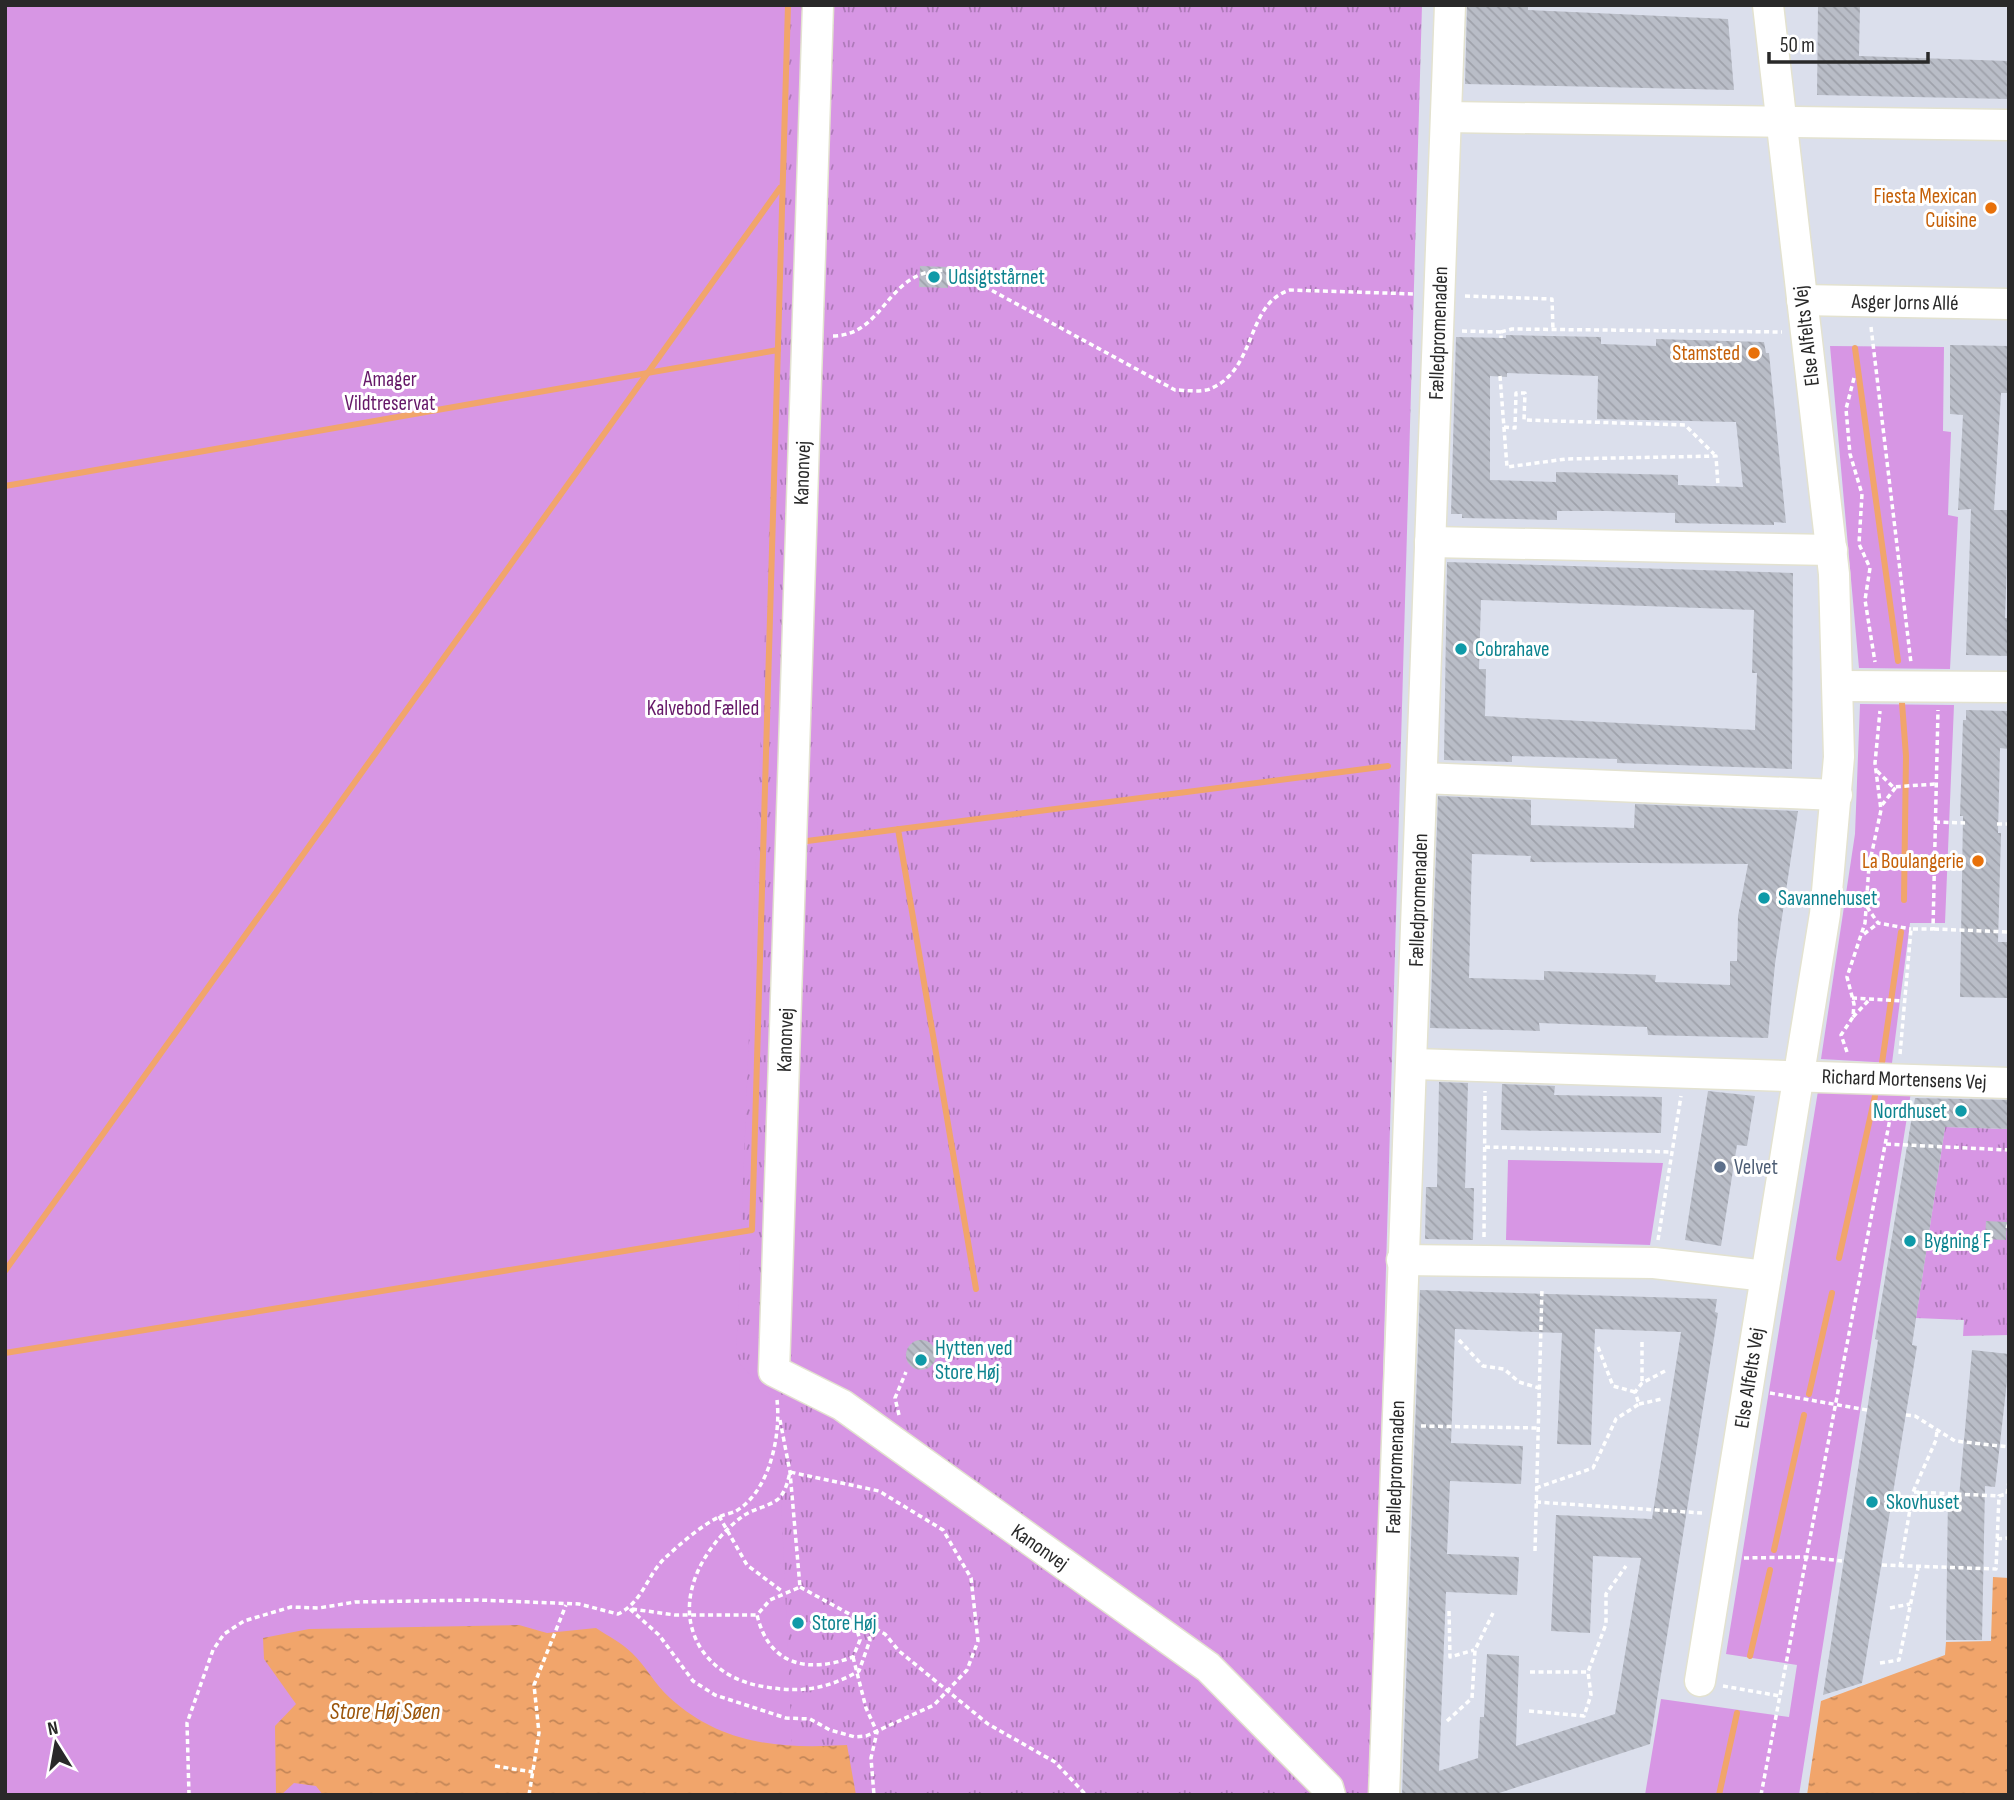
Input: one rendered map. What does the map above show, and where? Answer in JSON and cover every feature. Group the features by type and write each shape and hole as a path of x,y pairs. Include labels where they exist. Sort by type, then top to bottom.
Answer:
{"street":[{"name":"Kanonvej","path":"818,5 774,1371 842,1405 1208,1667 1328,1788 1330,1795"},
{"name":"Fælledpromenaden","path":"1384,1795 1450,5"},
{"name":"Else Alfelts Vej","path":"1700,1681 1721,1554 1709,1513 1748,1389 1829,888 1837,795 1839,686 1832,550 1793,332 1802,300 1768,5"},
{"path":"1446,117 2009,125"},
{"name":"Asger Jorns Allé","path":"1802,300 2009,304"},
{"path":"1430,542 1832,550"},
{"path":"1839,686 2009,687"},
{"path":"1422,778 1837,795"},
{"path":"1413,1065 1799,1076"},
{"name":"Richard Mortensens Vej","path":"1799,1076 2009,1083"},
{"path":"1402,1259 1654,1263 1766,1276"}],"path":[{"path":"806,336 849,335 861,328 915,274 935,268 956,271 1175,390 1211,389 1237,370 1265,309 1277,294 1290,290 1552,299 1553,330"},
{"path":"1867,300 1912,685 1938,703 1933,929"},
{"path":"1779,319 1793,332"},
{"path":"1439,331 1501,332 1512,329 1793,332"},
{"path":"1501,332 1501,338"},
{"path":"1500,376 1507,467 1566,459 1716,456"},
{"path":"1854,379 1846,409 1850,454 1862,494 1859,544 1870,568 1865,600 1877,668"},
{"path":"1504,427 1515,428 1516,393 1525,393 1524,420 1685,425 1716,456 1718,486"},
{"path":"1853,1017 1847,977 1862,935 1867,906 1868,866 1876,842 1881,807 1876,769 1880,704"},
{"path":"1876,769 1896,787 1936,784"},
{"path":"1881,807 1896,787"},
{"path":"1936,822 1965,823"},
{"path":"1997,824 2009,824"},
{"path":"1867,906 1878,923 1911,929 2009,932"},
{"path":"1862,935 1878,923"},
{"path":"1762,1795 1886,1144 1897,1080 1911,929"},
{"path":"1852,998 1903,1000"},
{"path":"1849,1060 1841,1035 1869,1000"},
{"path":"1484,1260 1485,1067"},
{"path":"1654,1263 1685,1073"},
{"path":"1886,1144 2009,1150"},
{"path":"1485,1147 1672,1152"},
{"path":"1535,1552 1543,1261"},
{"path":"1459,1340 1483,1366 1504,1369 1519,1382 1539,1388"},
{"path":"1642,1342 1642,1383"},
{"path":"1598,1347 1613,1386 1635,1392"},
{"path":"774,1371 779,1418 790,1472 800,1587"},
{"path":"1635,1392 1642,1383 1665,1371"},
{"path":"896,1444 905,1434 895,1398 906,1373"},
{"path":"1748,1389 1867,1410"},
{"path":"1635,1392 1639,1404"},
{"path":"1536,1488 1594,1468 1616,1419 1639,1404 1662,1399"},
{"path":"1906,1415 1915,1416 1955,1441 2009,1447"},
{"path":"630,1609 663,1559 719,1516 737,1510 753,1495 773,1454 779,1418"},
{"path":"1396,1425 1538,1428"},
{"path":"1900,1567 1913,1492 1936,1440 1937,1430"},
{"path":"790,1472 783,1493 776,1501 744,1516 726,1530 695,1575 691,1615 696,1639 703,1651 725,1673 739,1681 805,1692 824,1688 859,1671"},
{"path":"630,1609 660,1635 693,1681 715,1695 786,1717 810,1719 830,1730 855,1737 877,1732 934,1705 949,1692 972,1659 979,1628 971,1578 949,1537 943,1530 878,1491 790,1472"},
{"path":"1913,1492 1999,1496 2007,1494 2009,1481"},
{"path":"1882,1565 1996,1569 1999,1496"},
{"path":"1536,1503 1709,1513"},
{"path":"719,1516 747,1565 783,1592"},
{"path":"1997,1539 2009,1538"},
{"path":"1721,1554 1747,1559 1806,1557 1842,1561"},
{"path":"1529,1711 1584,1716 1591,1695 1588,1671 1606,1624 1606,1594 1626,1566"},
{"path":"1880,1663 1899,1660 1918,1568"},
{"path":"189,1795 187,1723 213,1650 224,1634 244,1621 291,1607 319,1608 355,1602 478,1600 579,1604 618,1614 630,1609 691,1615 757,1615 783,1592 800,1587 885,1634 899,1651 988,1724 1055,1762 1086,1795"},
{"path":"1890,1608 1910,1604"},
{"path":"529,1795 539,1733 534,1685 566,1605"},
{"path":"1449,1611 1450,1657 1475,1650"},
{"path":"1447,1721 1472,1698 1475,1650 1493,1613"},
{"path":"757,1615 762,1634 771,1649 783,1658 823,1665 853,1657"},
{"path":"853,1616 860,1640 853,1657 859,1671"},
{"path":"864,1622 870,1640 859,1671 859,1684 877,1732 871,1758 874,1795"},
{"path":"1530,1672 1588,1671"},
{"path":"1700,1681 1780,1696"},
{"path":"495,1766 533,1772"}],"green space":[{"name":"Kalvebod Fælled","path":"5,5 1422,5 1371,1795 5,1795"},
{"name":"Amager Vildtreservat","path":"5,5 790,5 736,1360 777,1402 794,1795 5,1795"},
{"path":"1830,346 1944,347 1943,431 1951,432 1948,515 1958,517 1950,669 1859,668"},
{"path":"1860,704 1954,705 1945,923 1910,923 1892,1063 1821,1059 1855,834"},
{"path":"1818,1091 1911,1092 1799,1795 1645,1795 1661,1699 1789,1717 1797,1665 1726,1654"},
{"path":"1945,1127 2009,1129 2009,1335 1963,1336 1964,1320 1916,1318"},
{"path":"1508,1160 1663,1163 1650,1245 1506,1240"}],"water":[{"path":"1993,1577 2009,1578 2009,1795 1807,1795 1821,1701 1945,1655 1946,1642 1991,1641"},
{"name":"Store Høj Søen","path":"519,1625 547,1633 596,1628 628,1649 665,1693 690,1714 731,1735 753,1741 799,1746 847,1745 856,1795 323,1795 316,1786 294,1783 281,1795 276,1795 275,1726 296,1704 264,1659 263,1638 309,1629"}],"building":[{"path":"1467,5 1528,5 1528,10 1728,19 1734,90 1465,84"},
{"path":"1818,5 1860,5 1859,56 2009,61 2009,99 1817,95"},
{"name":"Udsigtstårnet","path":"920,266 948,267 948,288 919,287"},
{"path":"1506,335 1601,337 1601,344 1656,346 1656,339 1764,342 1766,353 1769,353 1786,523 1675,523 1675,513 1606,511 1557,511 1557,520 1462,518 1462,514 1451,514 1456,337 1506,338","holes":["1507,373 1598,376 1597,419 1736,422 1743,487 1678,485 1678,475 1556,472 1556,482 1490,480 1490,376 1507,377"]},
{"path":"1950,345 2009,346 2009,393 2001,393 1994,510 2009,510 2005,618 2009,618 2009,656 1966,655 1971,509 1958,510 1963,415 1950,414"},
{"name":"Cobrahave","path":"1447,562 1793,573 1792,769 1617,763 1617,759 1512,756 1512,762 1444,760","holes":["1481,600 1754,610 1752,673 1757,673 1755,730 1485,716 1486,669 1479,669"]},
{"path":"1966,710 2009,711 2009,749 2000,748 1998,942 2009,942 2009,998 1960,997 1963,816 1960,816 1963,720 1966,720"},
{"name":"Savannehuset","path":"1438,796 1531,800 1531,825 1634,828 1635,804 1798,811 1775,964 1768,1038 1648,1035 1647,1027 1539,1023 1540,1031 1430,1028","holes":["1472,854 1531,856 1530,862 1748,864 1738,916 1737,961 1730,961 1730,985 1655,982 1656,975 1544,971 1544,980 1469,978"]},
{"path":"1439,1082 1468,1083 1465,1188 1474,1188 1473,1240 1425,1239 1426,1187 1437,1187"},
{"path":"1502,1084 1555,1086 1554,1095 1662,1097 1661,1133 1501,1130"},
{"path":"1708,1091 1755,1096 1747,1146 1737,1145 1721,1246 1685,1240"},
{"path":"1915,1098 2009,1100 2009,1129 1945,1127 1912,1345 1917,1346 1862,1683 1823,1695 1878,1340 1875,1339"},
{"path":"1986,1221 2007,1222 2006,1240 1985,1239"},
{"path":"1420,1290 1717,1299 1715,1312 1718,1313 1650,1744 1493,1795 1402,1795","holes":["1455,1329 1562,1333 1557,1444 1591,1445 1595,1329 1681,1332 1652,1519 1556,1515 1551,1631 1590,1633 1593,1556 1641,1558 1615,1714 1516,1746 1519,1656 1487,1654 1484,1717 1480,1717 1478,1758 1439,1771 1446,1592 1517,1595 1519,1557 1447,1554 1450,1481 1521,1484 1523,1446 1451,1443"]},
{"name":"Hytten ved Store Høj","path":"921,1340 927,1341 935,1349 935,1361 927,1369 921,1370 915,1369 907,1361 906,1355 907,1349 915,1341"},
{"path":"1972,1350 2009,1354 2009,1364 1995,1487 1985,1486 1982,1640 1946,1640 1948,1496 1959,1497"}],"waterway":[{"path":"5,1353 752,1230 788,5"},
{"path":"5,1271 780,188"},
{"path":"1855,348 1898,661"},
{"path":"5,486 778,350"},
{"path":"1902,703 1906,756 1904,900"},
{"path":"807,841 1388,766"},
{"path":"898,829 976,1289"},
{"path":"1882,1063 1901,932"},
{"path":"1839,1258 1875,1096"},
{"path":"1809,1394 1832,1293"},
{"path":"1774,1550 1804,1415"},
{"path":"1750,1656 1770,1570"},
{"path":"1719,1795 1737,1713"}],"place":[{"name":"Fiesta Mexican Cuisine","path":"1991,208"},
{"name":"Udsigtstårnet","path":"934,277"},
{"name":"Stamsted","path":"1754,353"},
{"name":"Cobrahave","path":"1461,649"},
{"name":"La Boulangerie","path":"1978,861"},
{"name":"Savannehuset","path":"1764,898"},
{"name":"Nordhuset","path":"1961,1111"},
{"name":"Velvet","path":"1720,1167"},
{"name":"Bygning F","path":"1910,1241"},
{"name":"Hytten ved Store Høj","path":"921,1360"},
{"name":"Skovhuset","path":"1872,1502"},
{"name":"Store Høj","path":"798,1623"}]}
